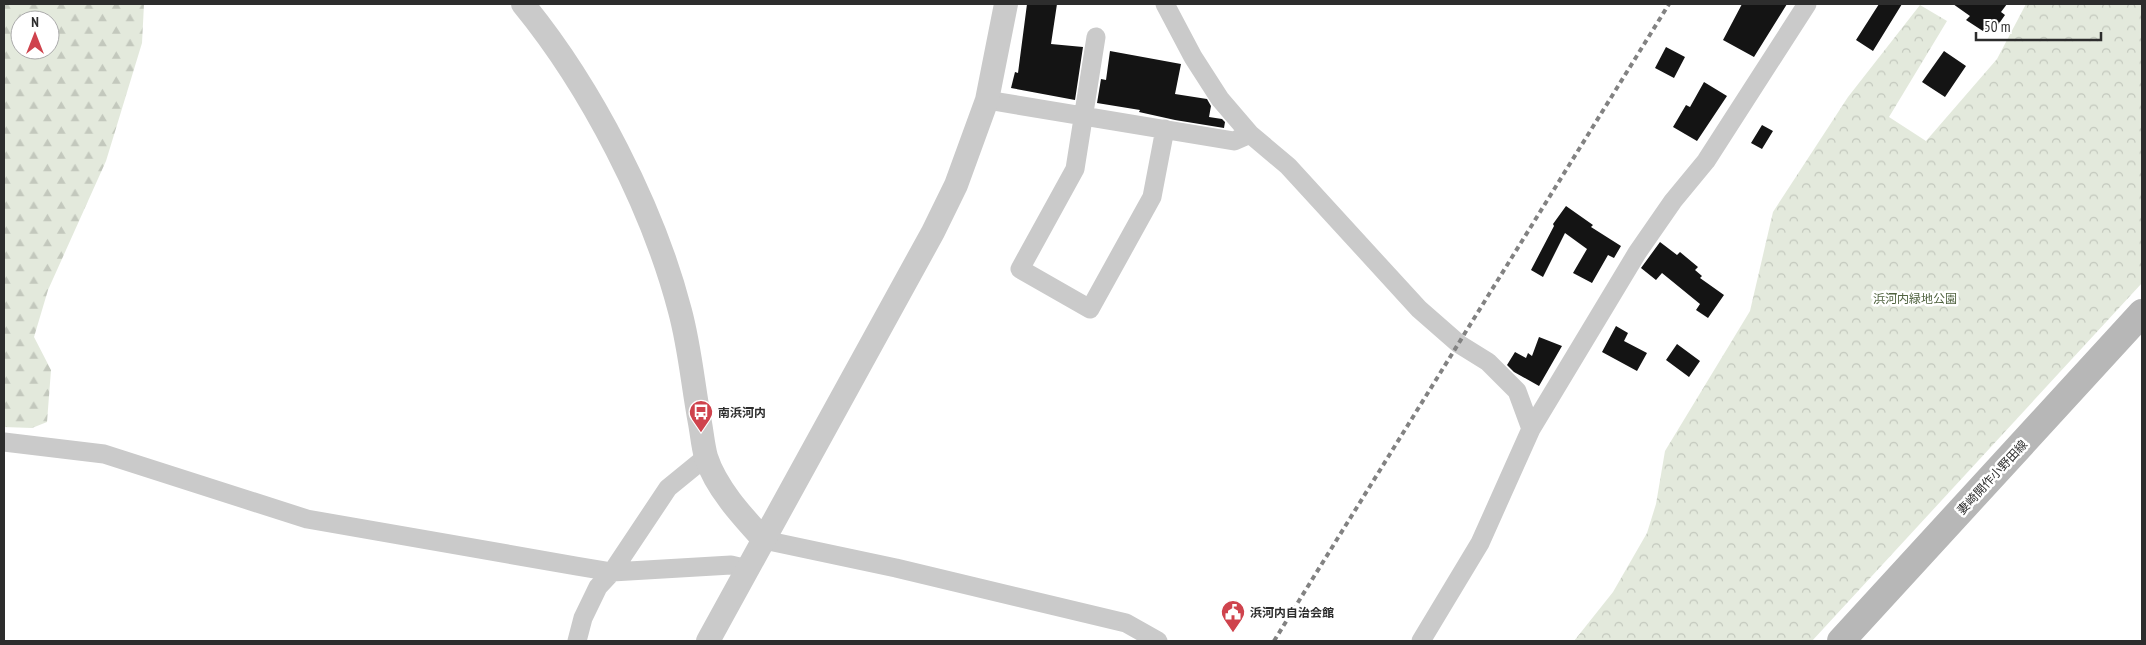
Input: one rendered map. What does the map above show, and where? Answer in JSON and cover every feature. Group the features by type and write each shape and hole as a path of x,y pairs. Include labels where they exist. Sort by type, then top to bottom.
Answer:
{"main road":[{"name":"妻崎開作小野田線","path":"1841,641 2142,313"}],"street":[{"path":"523,4 538,23 589,101 618,150 642,204 680,312 706,457 721,487 764,540 896,568 1126,623 1158,641"},
{"path":"708,641 933,232 962,169 987,100 1006,4"},
{"path":"1165,4 1193,57 1220,98 1250,134 1288,166 1419,309 1459,344 1488,362 1517,391 1531,429"},
{"path":"1421,641 1480,542 1531,429 1638,253 1673,202 1706,161 1807,4"},
{"path":"1096,36 1075,169 1020,268 1090,309 1152,197 1164,129"},
{"path":"987,100 1234,140 1250,134"},
{"path":"4,442 104,454 307,520 612,572 731,564 748,569"},
{"path":"577,641 583,618 598,587 612,572 668,488 706,457"}],"green space":[{"path":"4,4 144,4 142,43 106,161 48,290 34,337 51,370 47,422 32,428 4,427"},
{"name":"浜河内緑地公園","path":"2026,4 2142,4 2142,283 1812,641 1574,641 1613,592 1647,533 1656,504 1665,451 1750,311 1773,212 1848,97 1920,5 1947,21 1889,117 1926,141 1997,59"}],"building":[{"path":"1027,4 1057,4 1051,44 1083,47 1075,100 1011,88 1015,72 1018,73"},
{"path":"1742,4 1787,4 1754,57 1723,40"},
{"path":"1879,4 1902,4 1873,51 1856,40"},
{"path":"1953,4 2007,4 2001,12 2005,15 1993,32 1988,30 1986,33 1966,20 1970,16"},
{"path":"1666,47 1685,57 1674,78 1655,68"},
{"path":"1110,51 1181,64 1175,94 1207,99 1211,106 1209,117 1222,119 1225,122 1224,128 1175,120 1139,112 1140,110 1097,103 1101,79 1106,80"},
{"path":"1944,51 1966,66 1945,97 1922,82"},
{"path":"1704,82 1727,96 1697,141 1673,127 1686,105 1690,107"},
{"path":"1762,125 1773,131 1762,149 1751,143"},
{"path":"1566,206 1593,225 1591,227 1621,246 1614,258 1608,255 1592,283 1573,273 1587,249 1565,233 1543,277 1531,270 1554,226 1553,224"},
{"path":"1660,242 1677,255 1680,252 1698,267 1695,270 1702,276 1700,278 1724,295 1708,318 1696,310 1700,304 1662,273 1656,280 1641,268"},
{"path":"1616,326 1628,333 1624,341 1647,353 1637,371 1602,352"},
{"path":"1539,337 1562,346 1539,386 1514,372 1507,365 1515,352 1526,358 1528,353 1532,356"},
{"path":"1677,344 1700,361 1689,377 1666,360"}],"railway":[{"path":"1274,641 1669,4"}],"place":[{"name":"南浜河内","path":"701,433"},
{"name":"浜河内自治会館","path":"1233,633"}]}
